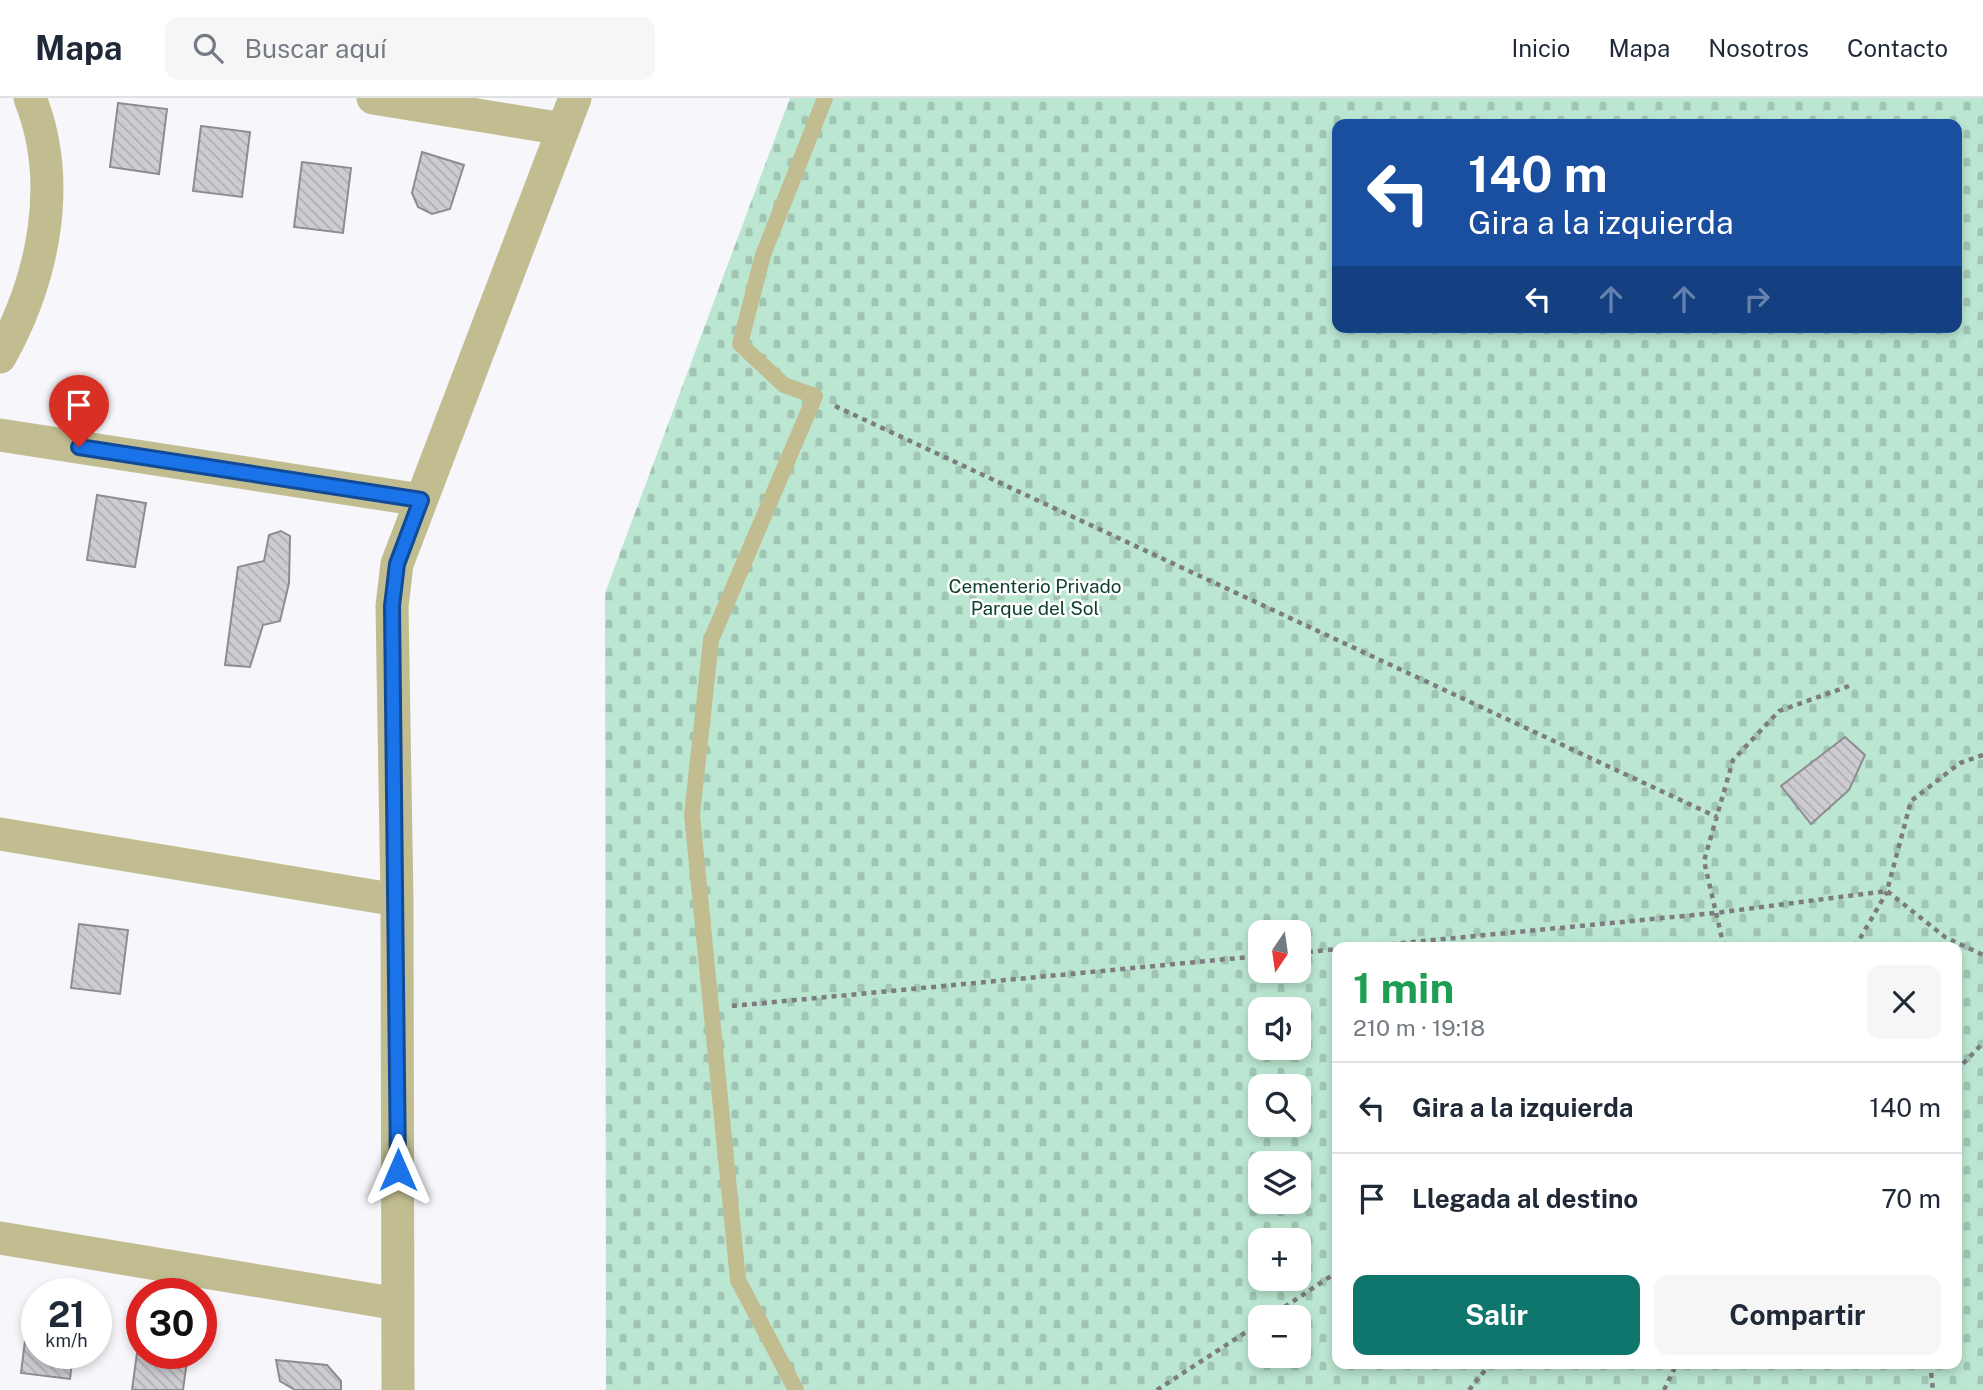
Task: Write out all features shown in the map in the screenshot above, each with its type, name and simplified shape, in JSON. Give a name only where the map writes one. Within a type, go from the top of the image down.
[{"type":"street","points":[[0,357],[17,326],[41,248],[47,188],[38,117],[30,98]]},
{"type":"street","points":[[373,98],[563,129]]},
{"type":"street","points":[[398,1390],[397,900],[392,606],[397,564],[575,98]]},
{"type":"street","points":[[0,435],[421,500]]},
{"type":"street","points":[[0,834],[397,900]]},
{"type":"street","points":[[0,1238],[398,1304]]},
{"type":"lane","points":[[796,1390],[738,1280],[692,816],[711,640],[815,396],[784,386],[740,344],[762,255],[825,98]]},
{"type":"path","points":[[815,396],[1717,817]]},
{"type":"path","points":[[1723,942],[1704,861],[1733,760],[1779,711],[1849,686]]},
{"type":"path","points":[[1858,942],[1888,891],[1911,801],[1960,763],[1983,755]]},
{"type":"path","points":[[1413,942],[1715,913],[1888,891],[1945,937],[1956,942]]},
{"type":"path","points":[[1962,945],[1983,954]]},
{"type":"path","points":[[1311,952],[1332,950]]},
{"type":"path","points":[[711,1008],[1248,957]]},
{"type":"path","points":[[1962,1065],[1983,1044]]},
{"type":"path","points":[[1288,1305],[1332,1275]]},
{"type":"path","points":[[1157,1390],[1248,1331]]},
{"type":"path","points":[[1469,1390],[1486,1369]]},
{"type":"path","points":[[1664,1390],[1674,1369]]},
{"type":"path","points":[[1931,1369],[1933,1390]]},
{"type":"green space","name":"Cementerio Privado Parque del Sol","points":[[790,98],[1983,98],[1983,1390],[606,1390],[605,593]]},
{"type":"building","points":[[118,103],[167,109],[159,174],[110,167]]},
{"type":"building","points":[[201,126],[250,132],[242,197],[193,191]]},
{"type":"building","points":[[422,152],[464,165],[450,209],[432,214],[418,207],[412,193]]},
{"type":"building","points":[[302,162],[351,168],[343,233],[294,227]]},
{"type":"building","points":[[97,495],[146,503],[135,567],[87,560]]},
{"type":"building","points":[[281,531],[290,536],[289,583],[280,621],[263,625],[250,667],[225,665],[238,567],[264,561],[269,535]]},
{"type":"building","points":[[1845,737],[1865,755],[1849,790],[1811,824],[1781,786]]},
{"type":"building","points":[[79,924],[128,930],[120,994],[71,988]]},
{"type":"building","points":[[276,1360],[327,1365],[341,1381],[341,1390],[295,1390],[280,1381]]},
{"type":"building","points":[[22,1369],[71,1369],[70,1379],[21,1373]]},
{"type":"building","points":[[135,1369],[186,1369],[183,1390],[132,1390]]},
{"type":"route","points":[[79,447],[421,500],[397,564],[392,606],[398,1170]]}]
